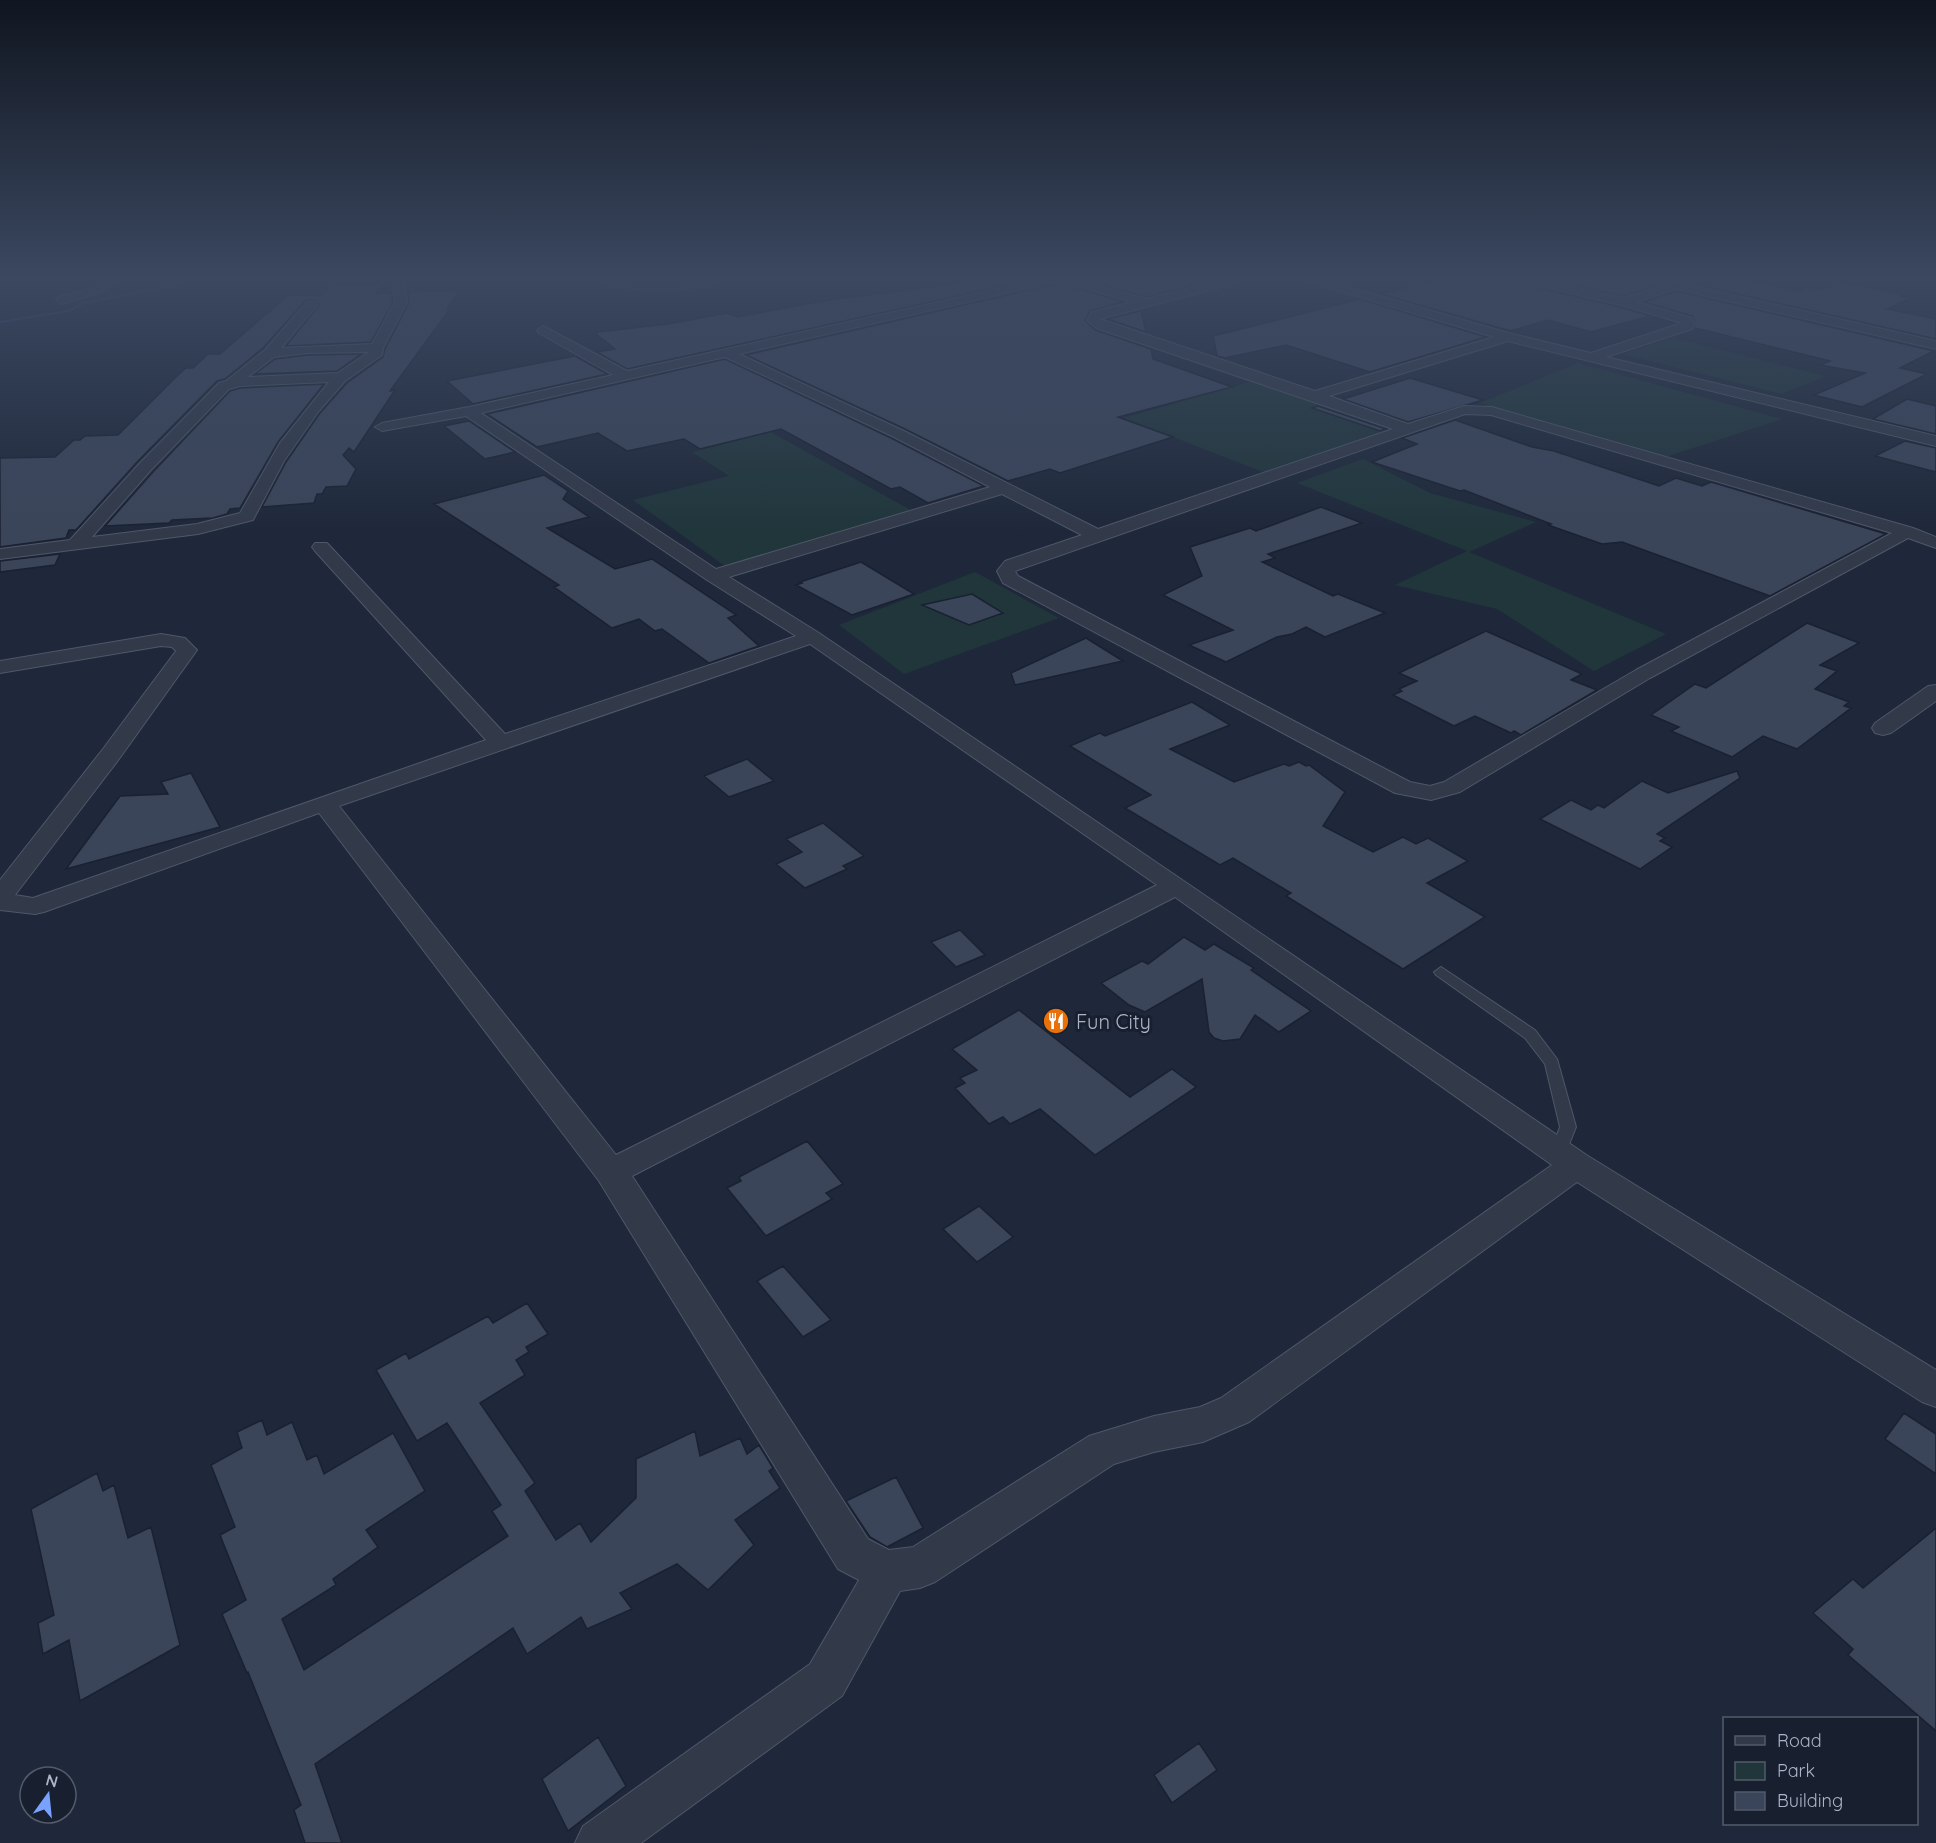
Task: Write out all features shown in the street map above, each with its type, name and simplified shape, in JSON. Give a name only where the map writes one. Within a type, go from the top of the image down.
[{"type":"street","points":[[231,384],[260,361]]},
{"type":"street","points":[[0,554],[198,529],[247,516],[260,487],[301,425],[341,377],[366,361]]},
{"type":"street","points":[[598,361],[625,376]]},
{"type":"street","points":[[382,427],[469,411],[691,361]]},
{"type":"street","points":[[743,361],[899,434],[1095,535]]},
{"type":"street","points":[[1209,361],[1407,429]]},
{"type":"street","points":[[1315,396],[1429,361]]},
{"type":"street","points":[[1609,361],[1936,441]]},
{"type":"street","points":[[76,544],[145,467],[224,386],[341,377]]},
{"type":"street","points":[[1907,532],[1643,674],[1452,787],[1431,793],[1403,788],[1010,579],[1006,571],[1011,566],[1095,535],[1464,410],[1492,411],[1907,532],[1936,543]]},
{"type":"street","points":[[469,411],[714,576],[812,637],[1176,886],[1567,1159],[1936,1390]]},
{"type":"street","points":[[714,576],[1004,488]]},
{"type":"street","points":[[321,547],[501,743]]},
{"type":"street","points":[[0,667],[161,640],[178,642],[187,650],[2,896],[9,904],[36,906],[324,803],[812,637]]},
{"type":"street","points":[[1882,728],[1936,691]]},
{"type":"street","points":[[324,803],[611,1172],[853,1554],[887,1572],[920,1567],[1103,1449],[1154,1434],[1203,1424],[1235,1410],[1567,1159]]},
{"type":"street","points":[[611,1172],[1176,886]]},
{"type":"street","points":[[600,1843],[826,1680],[887,1572]]},
{"type":"lane","points":[[1441,972],[1530,1034],[1552,1063],[1568,1127],[1567,1159]]},
{"type":"green space","points":[[1651,361],[1765,361],[1826,376],[1781,394]]},
{"type":"green space","points":[[1578,363],[1782,419],[1666,457],[1480,403]]},
{"type":"green space","points":[[1249,382],[1325,403],[1396,429],[1263,472],[1124,418]]},
{"type":"green space","points":[[771,432],[916,513],[725,566],[633,500],[729,476],[692,452]]},
{"type":"green space","points":[[1363,459],[1430,493],[1536,522],[1469,552],[1666,634],[1594,671],[1497,609],[1395,585],[1467,551],[1297,483]]},
{"type":"green space","points":[[975,572],[1059,618],[904,674],[839,625]]},
{"type":"building","points":[[200,361],[247,361],[225,379],[217,381],[137,462],[76,530],[69,530],[66,538],[0,547],[0,458],[55,457],[74,440],[80,440],[85,436],[118,435],[180,373],[186,368],[193,368]]},
{"type":"building","points":[[272,361],[351,361],[337,371],[255,374]]},
{"type":"building","points":[[377,361],[412,361],[390,391],[395,390],[354,452],[349,448],[343,455],[356,469],[347,486],[326,487],[322,494],[317,494],[314,503],[262,507],[286,462],[320,413],[347,383]]},
{"type":"building","points":[[549,361],[584,361],[607,374],[473,404],[447,381]]},
{"type":"building","points":[[613,361],[663,361],[627,369]]},
{"type":"building","points":[[716,361],[729,361],[893,439],[984,486],[928,503],[900,487],[891,489],[781,429],[700,449],[684,439],[627,451],[598,433],[537,447],[487,414]]},
{"type":"building","points":[[759,361],[1159,361],[1232,387],[1118,417],[1173,437],[1060,473],[1050,469],[1008,481],[905,429]]},
{"type":"building","points":[[1336,361],[1406,361],[1370,372]]},
{"type":"building","points":[[1830,361],[1914,361],[1900,368],[1927,374],[1862,407],[1814,395],[1865,373],[1820,365]]},
{"type":"building","points":[[1410,378],[1483,400],[1408,422],[1343,399]]},
{"type":"building","points":[[324,384],[278,442],[240,508],[230,509],[227,514],[213,518],[105,526],[230,391],[240,388]]},
{"type":"building","points":[[1907,399],[1936,406],[1936,434],[1873,419]]},
{"type":"building","points":[[1318,406],[1386,429],[1380,431],[1312,408]]},
{"type":"building","points":[[1455,420],[1532,447],[1554,451],[1659,486],[1676,478],[1702,486],[1711,482],[1886,534],[1770,596],[1622,542],[1602,544],[1548,525],[1551,524],[1464,490],[1460,491],[1372,462],[1417,444],[1402,438]]},
{"type":"building","points":[[469,421],[515,452],[485,459],[444,426]]},
{"type":"building","points":[[1905,441],[1936,448],[1936,472],[1875,456]]},
{"type":"building","points":[[544,475],[568,491],[563,499],[589,517],[547,528],[615,569],[652,559],[736,615],[728,618],[759,646],[709,663],[662,629],[655,631],[639,619],[612,628],[554,587],[559,585],[434,504]]},
{"type":"building","points":[[1321,507],[1362,523],[1268,554],[1275,558],[1262,562],[1333,596],[1338,594],[1385,613],[1325,637],[1306,627],[1292,634],[1277,637],[1226,662],[1189,645],[1233,630],[1163,595],[1202,576],[1190,547],[1250,528],[1256,531]]},
{"type":"building","points":[[60,554],[55,565],[0,572],[0,561]]},
{"type":"building","points":[[861,562],[914,594],[852,615],[796,585],[802,583],[800,582]]},
{"type":"building","points":[[972,594],[1003,613],[969,625],[922,605]]},
{"type":"building","points":[[1807,623],[1859,643],[1820,665],[1837,671],[1815,689],[1849,702],[1844,706],[1851,708],[1797,749],[1763,736],[1732,757],[1671,731],[1679,727],[1651,715],[1695,684],[1706,688]]},
{"type":"building","points":[[1486,631],[1582,674],[1571,680],[1597,690],[1521,735],[1514,731],[1511,733],[1475,716],[1454,726],[1393,695],[1402,691],[1399,689],[1417,681],[1399,673]]},
{"type":"building","points":[[1086,638],[1123,661],[1015,685],[1011,673]]},
{"type":"building","points":[[1192,702],[1230,725],[1170,749],[1234,782],[1284,764],[1289,766],[1299,762],[1306,766],[1309,765],[1345,792],[1323,826],[1373,852],[1403,837],[1416,844],[1428,838],[1468,861],[1427,883],[1485,917],[1403,969],[1286,896],[1291,893],[1233,858],[1220,865],[1125,808],[1151,795],[1070,746],[1100,733],[1105,736]]},
{"type":"building","points":[[747,759],[774,781],[729,797],[704,776]]},
{"type":"building","points":[[1737,771],[1740,778],[1657,834],[1665,838],[1660,841],[1672,847],[1640,869],[1540,819],[1571,800],[1591,810],[1598,805],[1604,808],[1642,781],[1668,793]]},
{"type":"building","points":[[191,773],[220,827],[66,869],[120,796],[168,794],[161,782]]},
{"type":"building","points":[[823,823],[864,856],[843,866],[847,869],[805,888],[776,864],[802,852],[786,839]]},
{"type":"building","points":[[960,930],[985,955],[956,967],[931,942]]},
{"type":"building","points":[[1184,937],[1205,950],[1214,944],[1254,968],[1251,970],[1311,1011],[1279,1032],[1255,1015],[1240,1039],[1223,1041],[1214,1038],[1209,1032],[1202,979],[1145,1012],[1129,1005],[1101,983],[1142,961],[1148,964]]},
{"type":"building","points":[[1019,1010],[1130,1097],[1172,1069],[1196,1087],[1095,1155],[1040,1109],[1010,1124],[1003,1117],[989,1124],[955,1088],[965,1083],[960,1078],[977,1070],[952,1049]]},
{"type":"building","points":[[807,1141],[843,1184],[826,1193],[832,1199],[766,1236],[727,1188],[741,1181],[739,1177]]},
{"type":"building","points":[[979,1206],[1013,1237],[977,1262],[943,1229]]},
{"type":"building","points":[[783,1266],[831,1320],[803,1337],[757,1281]]},
{"type":"building","points":[[527,1303],[548,1334],[526,1347],[529,1352],[516,1360],[525,1375],[480,1403],[535,1483],[525,1491],[556,1540],[580,1523],[591,1542],[636,1498],[636,1459],[695,1431],[700,1456],[740,1438],[747,1454],[759,1445],[773,1468],[769,1471],[780,1488],[735,1520],[754,1545],[708,1590],[677,1564],[620,1593],[632,1609],[587,1629],[581,1617],[527,1654],[513,1628],[315,1764],[342,1843],[305,1843],[294,1810],[301,1805],[248,1672],[222,1614],[246,1600],[220,1535],[235,1527],[211,1465],[242,1448],[237,1432],[262,1420],[267,1435],[292,1422],[307,1460],[317,1455],[324,1474],[393,1433],[425,1491],[366,1530],[378,1547],[333,1579],[336,1585],[282,1619],[304,1670],[508,1536],[492,1511],[501,1505],[447,1423],[417,1441],[376,1370],[406,1353],[409,1359],[488,1316],[493,1323]]},
{"type":"building","points":[[1904,1413],[1936,1434],[1936,1474],[1885,1439]]},
{"type":"building","points":[[97,1473],[103,1491],[114,1485],[128,1538],[151,1527],[180,1645],[80,1701],[69,1640],[43,1654],[38,1623],[54,1615],[31,1509]]},
{"type":"building","points":[[896,1477],[923,1528],[887,1547],[870,1537],[846,1501]]},
{"type":"building","points":[[1936,1528],[1936,1731],[1848,1655],[1853,1649],[1813,1613],[1853,1579],[1863,1588]]},
{"type":"building","points":[[598,1737],[626,1786],[568,1831],[542,1779]]},
{"type":"building","points":[[1199,1743],[1217,1770],[1172,1803],[1154,1775]]},
{"type":"place","name":"Fun City","points":[[1056,1021]]}]
